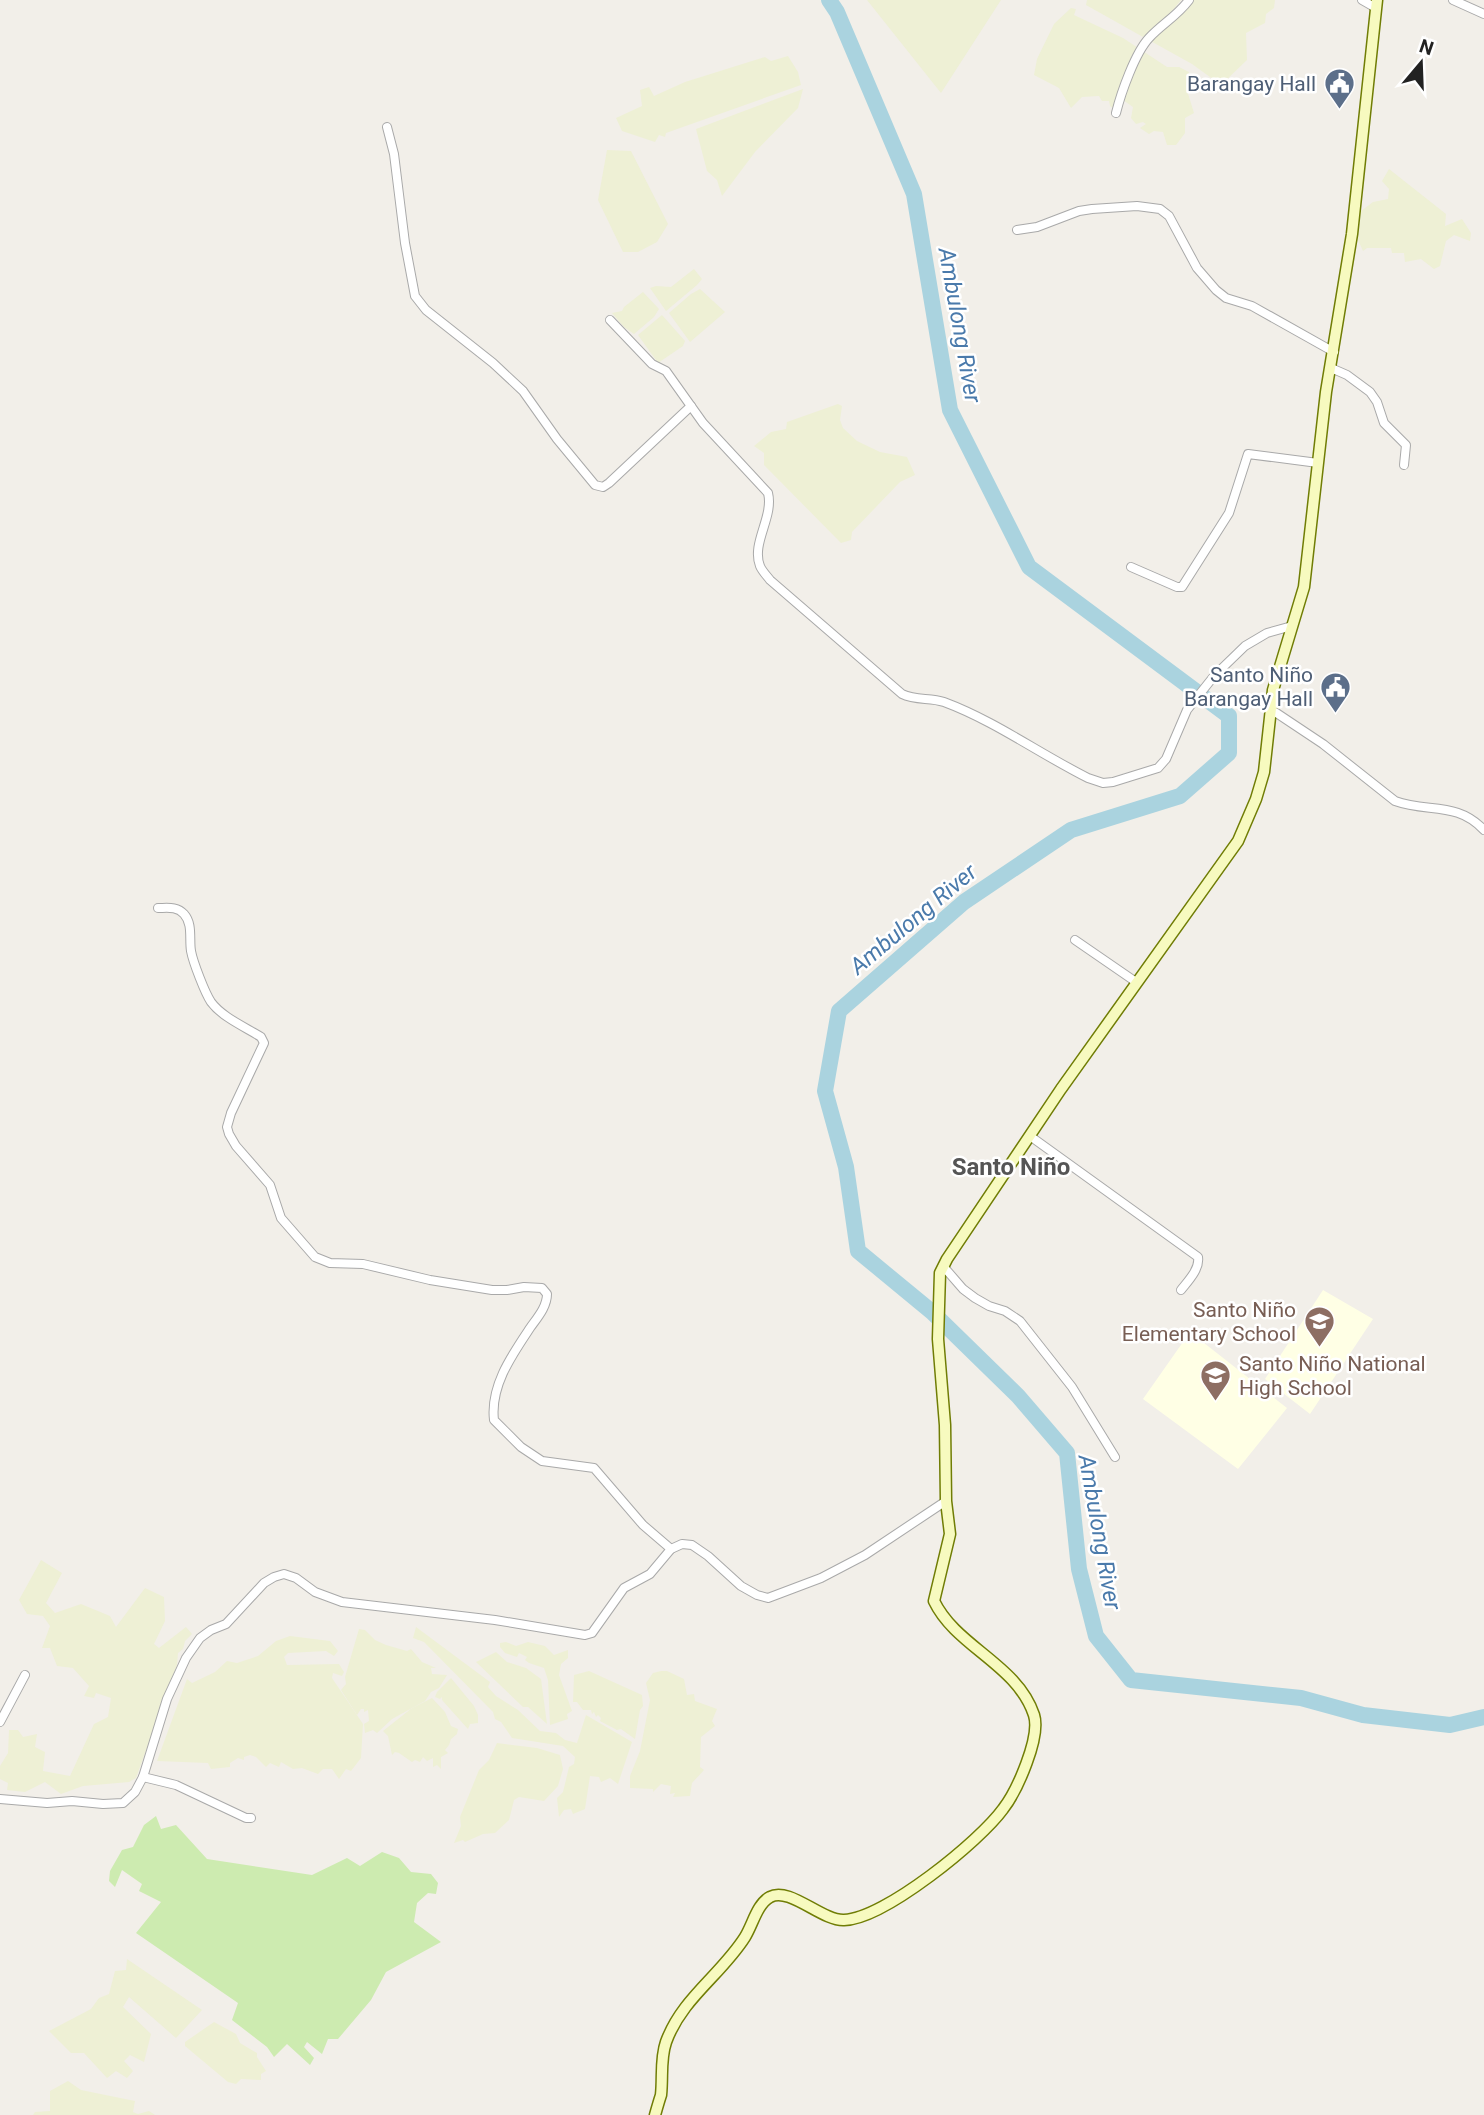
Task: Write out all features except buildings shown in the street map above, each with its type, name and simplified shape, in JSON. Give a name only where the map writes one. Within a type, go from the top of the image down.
[{"type":"street","points":[[1116,113],[1122,91],[1148,40],[1178,14],[1189,0]]},
{"type":"street","points":[[655,2115],[661,2094],[661,2066],[666,2043],[678,2018],[697,1991],[730,1958],[747,1935],[760,1908],[770,1897],[778,1895],[794,1898],[812,1910],[844,1921],[887,1904],[966,1847],[1004,1809],[1023,1771],[1035,1735],[1034,1717],[1021,1690],[985,1653],[958,1633],[934,1601],[950,1534],[938,1339],[942,1269],[1136,982],[1238,841],[1256,799],[1264,772],[1269,708],[1304,587],[1318,463],[1352,233],[1377,4],[1363,0]]},
{"type":"street","points":[[1453,0],[1484,14]]},
{"type":"street","points":[[387,127],[394,154],[402,229],[415,296],[426,310],[493,363],[523,391],[557,439],[595,485],[603,486],[609,483],[691,406]]},
{"type":"street","points":[[1017,230],[1037,227],[1079,211],[1092,209],[1137,206],[1160,209],[1172,222],[1196,268],[1216,290],[1226,298],[1252,306],[1334,352]]},
{"type":"street","points":[[610,320],[652,364],[666,371],[703,423],[768,493],[770,503],[758,555],[760,567],[770,580],[902,694],[918,699],[943,701],[1073,770],[1103,783],[1158,768],[1166,759],[1187,710],[1207,685],[1245,646],[1267,633],[1292,626]]},
{"type":"street","points":[[1331,368],[1347,375],[1370,392],[1377,402],[1384,423],[1406,446],[1404,465]]},
{"type":"street","points":[[1131,568],[1182,587],[1229,513],[1248,454],[1318,463]]},
{"type":"street","points":[[1269,708],[1323,744],[1395,801],[1407,806],[1453,810],[1475,820],[1484,830]]},
{"type":"street","points":[[158,908],[175,908],[186,915],[190,928],[190,948],[210,1000],[261,1037],[264,1044],[231,1113],[228,1127],[236,1146],[270,1185],[281,1218],[315,1257],[323,1261],[363,1264],[430,1280],[492,1290],[542,1288],[547,1294],[547,1300],[508,1361],[499,1382],[494,1420],[521,1447],[542,1461],[594,1468],[643,1525],[671,1549]]},
{"type":"street","points":[[1075,940],[1136,982]]},
{"type":"street","points":[[1030,1136],[1198,1257],[1196,1270],[1181,1290]]},
{"type":"street","points":[[942,1269],[975,1298],[1020,1321],[1072,1387],[1115,1457]]},
{"type":"street","points":[[0,1799],[47,1803],[123,1803],[135,1792],[143,1777],[167,1699],[186,1658],[200,1638],[226,1623],[264,1583],[274,1577],[284,1574],[296,1578],[315,1592],[342,1602],[495,1620],[585,1635],[592,1633],[624,1588],[650,1574],[671,1549],[682,1544],[692,1545],[741,1586],[768,1598],[821,1578],[866,1555],[946,1501]]},
{"type":"street","points":[[0,1721],[25,1675]]},
{"type":"street","points":[[143,1777],[176,1785],[251,1818]]},
{"type":"shaded area","points":[[867,0],[1001,0],[941,93]]},
{"type":"shaded area","points":[[1087,0],[1181,0],[1169,15],[1143,37],[1086,5]]},
{"type":"shaded area","points":[[1187,0],[1275,0],[1274,8],[1266,14],[1265,23],[1246,33],[1247,60],[1221,85],[1192,64],[1147,39]]},
{"type":"shaded area","points":[[1071,8],[1076,9],[1074,15],[1123,38],[1167,67],[1179,67],[1189,72],[1186,87],[1194,113],[1185,118],[1185,133],[1176,145],[1167,145],[1163,132],[1154,131],[1149,134],[1140,128],[1146,124],[1136,124],[1131,118],[1133,107],[1123,100],[1117,111],[1110,106],[1109,101],[1102,101],[1099,96],[1082,97],[1071,108],[1059,88],[1034,75],[1037,59],[1054,24]]},
{"type":"shaded area","points":[[788,56],[798,72],[801,85],[666,133],[665,137],[659,135],[655,142],[622,131],[616,118],[642,106],[640,90],[649,87],[654,96],[685,82],[765,57],[771,61]]},
{"type":"shaded area","points":[[803,89],[798,108],[755,152],[722,196],[717,180],[707,171],[696,129]]},
{"type":"shaded area","points":[[607,150],[631,151],[668,224],[657,242],[638,252],[623,252],[598,200]]},
{"type":"shaded area","points":[[1389,169],[1446,214],[1445,226],[1462,219],[1471,233],[1470,241],[1454,235],[1446,241],[1440,266],[1434,269],[1421,259],[1405,262],[1404,253],[1392,253],[1391,248],[1367,248],[1363,251],[1357,238],[1361,211],[1373,202],[1388,199],[1389,189],[1382,181]]},
{"type":"shaded area","points":[[694,269],[702,279],[666,311],[650,288],[671,287]]},
{"type":"shaded area","points":[[700,289],[725,312],[690,342],[669,313]]},
{"type":"shaded area","points":[[643,292],[659,309],[654,317],[634,334],[612,313],[622,311]]},
{"type":"shaded area","points":[[662,315],[685,341],[683,346],[658,363],[638,335]]},
{"type":"shaded area","points":[[838,404],[842,406],[840,420],[843,428],[857,441],[880,452],[907,457],[915,475],[900,482],[852,532],[851,540],[841,543],[764,465],[764,453],[754,446],[771,432],[786,429],[787,422]]},
{"type":"shaded area","name":"Santo Niño Elementary School","points":[[1323,1290],[1373,1319],[1310,1414],[1265,1379]]},
{"type":"shaded area","name":"Santo Niño National High School","points":[[1190,1332],[1287,1408],[1238,1469],[1143,1399]]},
{"type":"shaded area","points":[[41,1560],[62,1573],[46,1603],[55,1613],[81,1604],[110,1616],[116,1627],[145,1588],[164,1597],[165,1621],[154,1644],[159,1648],[186,1627],[192,1634],[178,1653],[177,1665],[136,1778],[129,1782],[83,1786],[61,1794],[45,1782],[25,1792],[7,1790],[8,1783],[0,1779],[0,1766],[8,1753],[9,1730],[18,1730],[23,1737],[37,1734],[35,1747],[45,1752],[43,1771],[70,1776],[94,1724],[108,1717],[111,1698],[96,1693],[94,1698],[84,1696],[89,1686],[73,1668],[57,1666],[50,1648],[42,1648],[50,1626],[43,1616],[27,1614],[19,1600]]},
{"type":"shaded area","points":[[416,1627],[490,1682],[488,1687],[496,1696],[518,1710],[540,1731],[556,1733],[565,1740],[577,1743],[586,1715],[632,1742],[618,1784],[610,1778],[601,1782],[599,1777],[590,1776],[585,1809],[573,1814],[571,1809],[564,1810],[559,1817],[557,1798],[563,1792],[569,1767],[574,1764],[575,1757],[563,1746],[512,1738],[501,1722],[495,1719],[493,1712],[424,1642],[413,1638]]},
{"type":"shaded area","points":[[359,1629],[365,1630],[375,1640],[386,1645],[407,1651],[411,1649],[422,1662],[436,1668],[431,1668],[432,1674],[447,1675],[439,1688],[431,1692],[425,1701],[392,1719],[377,1733],[373,1730],[365,1733],[364,1724],[369,1721],[368,1710],[364,1712],[364,1709],[361,1709],[357,1715],[341,1690],[346,1684],[345,1677]]},
{"type":"shaded area","points":[[290,1636],[330,1641],[338,1651],[334,1656],[326,1651],[288,1653],[284,1657],[287,1665],[339,1664],[344,1672],[342,1676],[333,1673],[332,1678],[363,1724],[361,1758],[351,1771],[346,1769],[339,1779],[332,1769],[323,1769],[318,1774],[302,1768],[293,1769],[281,1762],[279,1767],[270,1763],[266,1767],[250,1755],[244,1757],[244,1760],[238,1758],[230,1763],[230,1767],[211,1769],[208,1763],[157,1761],[187,1679],[192,1683],[215,1672],[227,1661],[237,1663],[258,1656],[276,1641]]},
{"type":"shaded area","points":[[528,1642],[545,1646],[554,1655],[568,1650],[568,1658],[561,1664],[559,1675],[572,1711],[567,1714],[568,1719],[550,1725],[548,1680],[544,1668],[529,1663],[525,1660],[527,1657],[519,1653],[517,1657],[505,1653],[500,1643],[516,1646]]},
{"type":"shaded area","points":[[496,1652],[507,1662],[526,1668],[541,1679],[547,1724],[528,1707],[523,1707],[476,1662]]},
{"type":"shaded area","points":[[589,1671],[642,1695],[643,1706],[635,1739],[621,1729],[617,1730],[600,1721],[601,1718],[598,1715],[596,1717],[594,1712],[592,1714],[591,1710],[583,1710],[577,1702],[573,1702],[574,1675]]},
{"type":"shaded area","points":[[661,1671],[684,1679],[687,1695],[694,1694],[695,1701],[717,1709],[712,1721],[715,1726],[701,1737],[700,1767],[704,1770],[692,1783],[690,1796],[673,1797],[675,1793],[670,1794],[671,1786],[661,1784],[653,1792],[653,1789],[630,1788],[630,1776],[640,1751],[650,1700],[646,1683],[653,1673]]},
{"type":"shaded area","points":[[451,1678],[478,1715],[478,1723],[470,1724],[468,1729],[442,1697],[435,1697]]},
{"type":"shaded area","points":[[432,1698],[445,1712],[451,1726],[458,1729],[445,1750],[448,1753],[441,1757],[441,1769],[437,1765],[433,1767],[433,1758],[427,1761],[423,1757],[420,1762],[412,1762],[399,1753],[392,1755],[388,1736],[383,1731],[412,1708]]},
{"type":"shaded area","points":[[497,1743],[537,1748],[560,1755],[563,1769],[558,1786],[544,1801],[519,1797],[514,1800],[509,1820],[495,1833],[454,1843],[461,1826],[460,1817],[479,1770],[489,1760]]},
{"type":"shaded area","points":[[127,1959],[202,2010],[176,2038],[129,1997],[123,2007],[151,2034],[144,2062],[130,2055],[124,2061],[133,2071],[127,2078],[116,2071],[107,2078],[84,2053],[71,2053],[49,2031],[91,2009],[99,1998],[109,1994],[115,1971],[126,1970]]},
{"type":"shaded area","points":[[214,2022],[236,2034],[240,2043],[257,2053],[266,2071],[261,2074],[261,2080],[241,2079],[236,2084],[228,2082],[185,2046],[185,2042]]},
{"type":"shaded area","points":[[68,2081],[81,2090],[135,2101],[133,2112],[138,2114],[149,2111],[155,2115],[33,2115],[35,2112],[50,2111],[50,2091]]},
{"type":"green space","points":[[156,1816],[161,1829],[176,1825],[207,1859],[312,1875],[347,1858],[360,1866],[382,1852],[399,1858],[411,1872],[431,1874],[438,1883],[436,1894],[428,1893],[417,1903],[414,1922],[441,1942],[386,1972],[371,2000],[338,2039],[328,2039],[322,2054],[307,2042],[304,2047],[314,2058],[310,2065],[287,2044],[274,2057],[267,2047],[232,2020],[238,2003],[136,1933],[161,1902],[139,1891],[142,1884],[122,1870],[115,1887],[109,1881],[110,1871],[122,1850],[133,1847],[144,1825]]},
{"type":"waterway","name":"Ambulong River","points":[[829,0],[837,12],[914,194],[950,410],[1029,567],[1229,716],[1229,753],[1180,796],[1071,830],[964,902],[839,1011],[825,1091],[846,1167],[858,1251],[932,1312],[1018,1396],[1067,1453],[1079,1569],[1096,1636],[1131,1680],[1301,1698],[1363,1715],[1450,1725],[1484,1717]]},
{"type":"place","name":"Barangay Hall","points":[[1339,111]]},
{"type":"place","name":"Santo Niño Barangay Hall","points":[[1336,714]]},
{"type":"place","name":"Santo Niño Elementary School","points":[[1319,1349]]},
{"type":"place","name":"Santo Niño National High School","points":[[1216,1403]]},
{"type":"district","name":"Santo Niño","points":[[1011,1167]]}]
